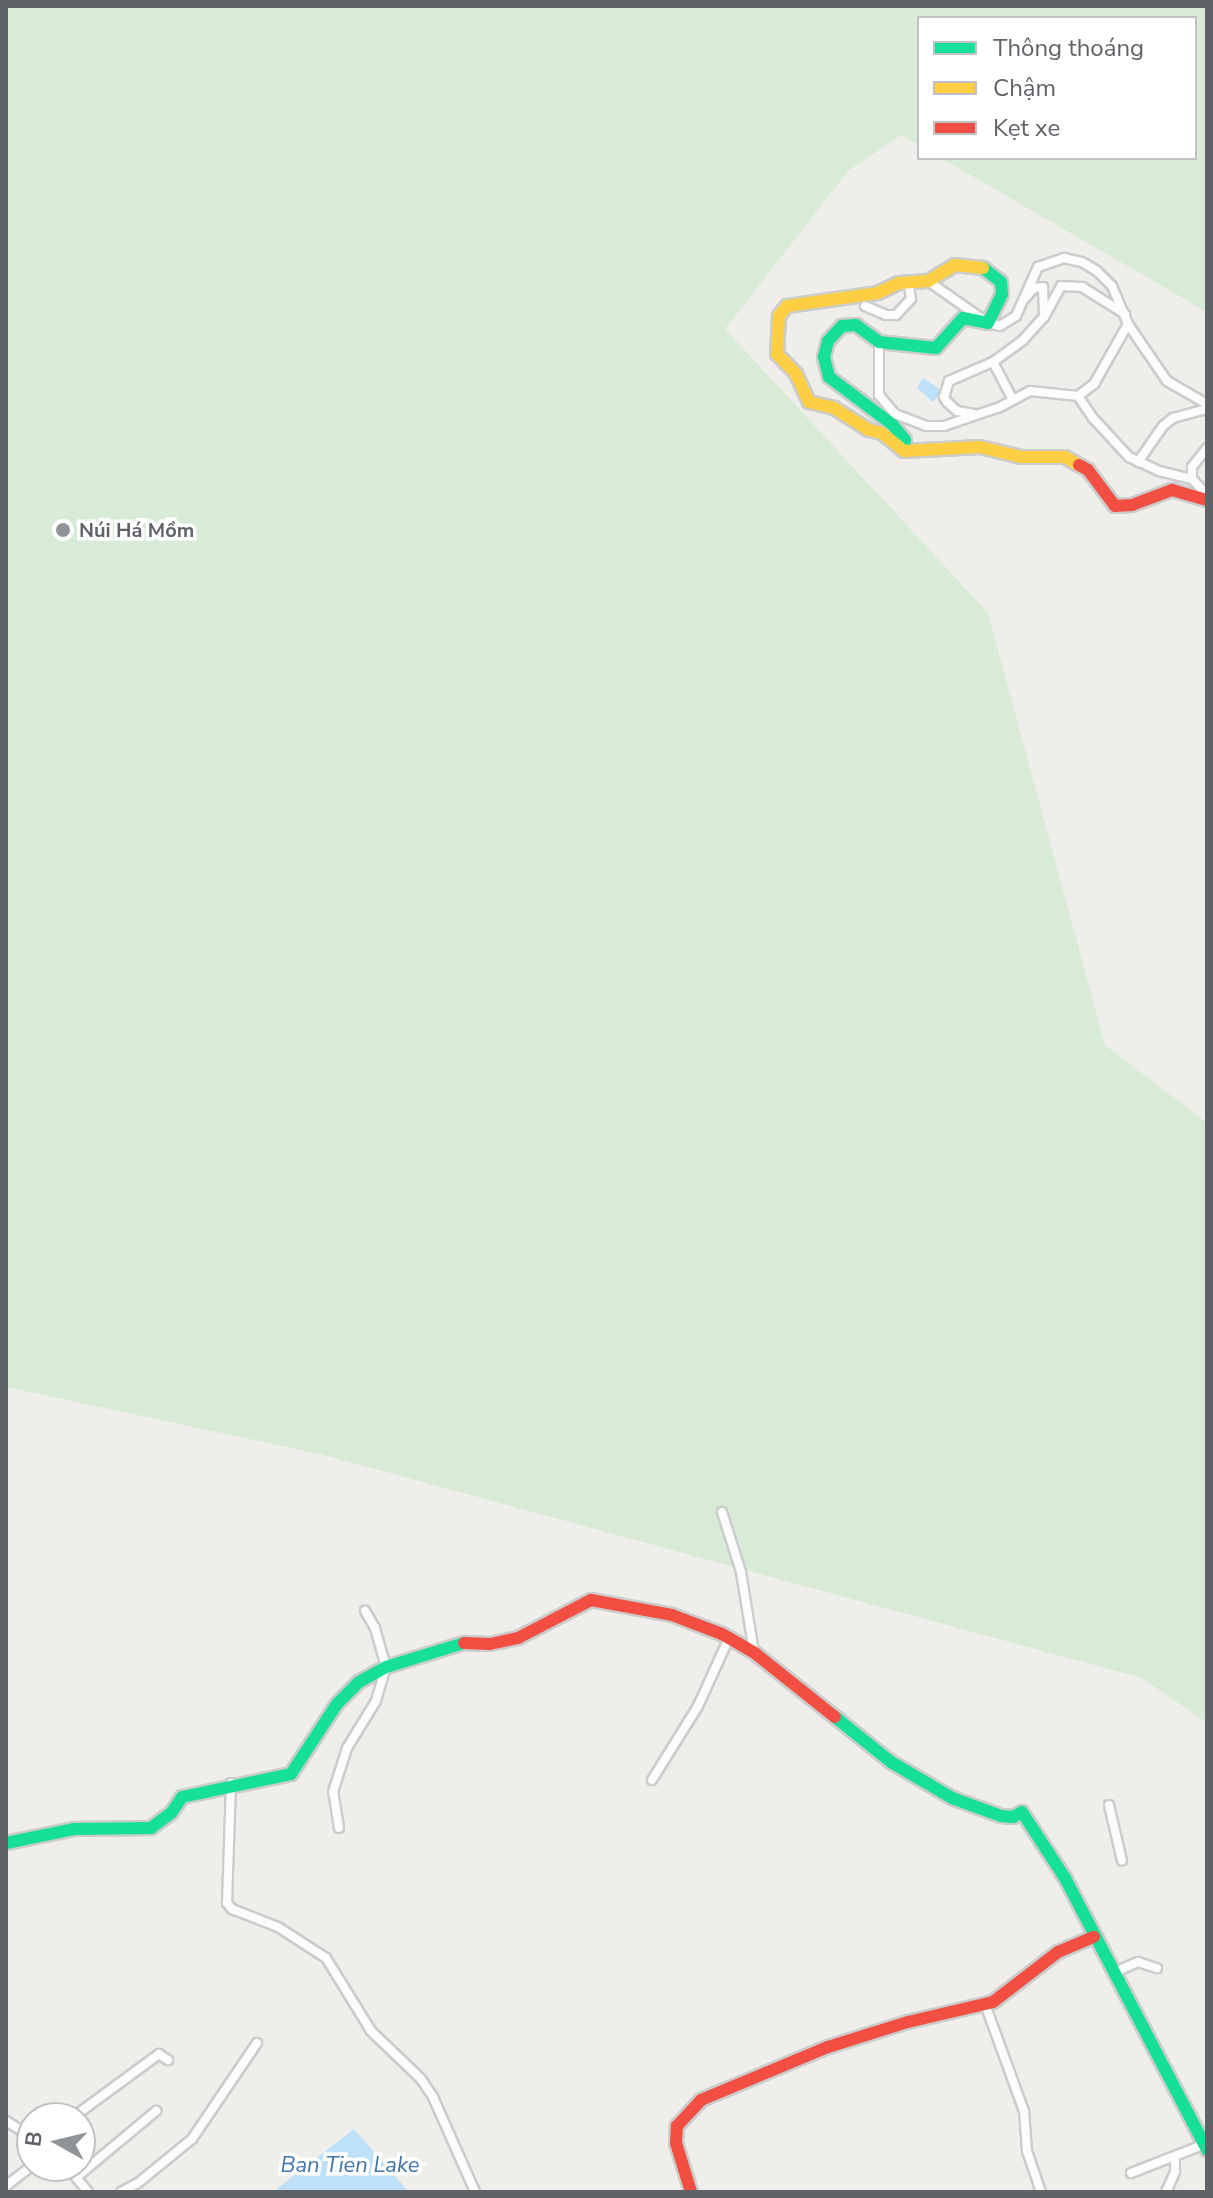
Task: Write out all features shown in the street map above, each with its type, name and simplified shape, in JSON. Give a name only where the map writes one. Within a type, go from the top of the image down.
[{"type":"street","points":[[904,451],[905,440],[893,425],[832,380],[825,368],[828,341],[842,326],[856,325],[879,342],[910,348],[936,348],[963,318],[1007,324],[1016,316],[1038,267],[1056,259],[1073,259],[1102,275],[1167,381],[1207,406]]},
{"type":"street","points":[[988,323],[1002,294],[1001,282],[995,274],[977,265],[955,265],[928,281],[908,281],[878,293],[787,306],[779,316],[777,354],[796,374],[809,402],[834,408],[869,430],[882,433],[904,451],[980,447],[1021,457],[1072,459],[1088,470],[1115,506],[1132,505],[1172,490],[1207,498]]},
{"type":"street","points":[[865,306],[886,315],[896,315],[911,299],[908,281]]},
{"type":"street","points":[[928,281],[988,323]]},
{"type":"street","points":[[979,415],[951,407],[944,397],[946,388],[956,375],[993,362],[1023,340],[1044,317],[1057,289],[1069,284],[1098,296],[1127,319]]},
{"type":"street","points":[[1022,302],[1034,288],[1043,287],[1044,317]]},
{"type":"street","points":[[879,342],[879,395],[895,414],[935,427],[979,415],[1030,391],[1078,396],[1094,384],[1127,319]]},
{"type":"street","points":[[993,362],[1013,400]]},
{"type":"street","points":[[1078,396],[1100,426],[1138,462],[1192,479],[1207,498]]},
{"type":"street","points":[[1138,462],[1163,426],[1173,418],[1207,406]]},
{"type":"street","points":[[1192,479],[1192,467],[1207,448]]},
{"type":"street","points":[[722,1512],[741,1572],[754,1652]]},
{"type":"street","points":[[6,1843],[74,1829],[151,1828],[172,1812],[182,1797],[231,1783],[284,1776],[295,1771],[337,1704],[359,1682],[386,1667],[462,1643],[490,1644],[518,1638],[591,1600],[672,1615],[729,1638],[754,1652],[900,1767],[983,1811],[1013,1817],[1022,1812],[1065,1878],[1112,1973],[1206,2146],[1131,2173]]},
{"type":"street","points":[[339,1828],[333,1792],[347,1748],[376,1701],[386,1667],[375,1628],[365,1611]]},
{"type":"street","points":[[652,1780],[698,1706],[729,1638]]},
{"type":"street","points":[[231,1783],[227,1903],[278,1927],[326,1958],[371,2031],[421,2079],[433,2097],[475,2192]]},
{"type":"street","points":[[1109,1805],[1122,1861]]},
{"type":"street","points":[[691,2192],[676,2143],[677,2126],[690,2108],[701,2100],[828,2047],[908,2022],[993,2002],[1058,1952],[1094,1937]]},
{"type":"street","points":[[1112,1973],[1138,1962],[1157,1968]]},
{"type":"street","points":[[985,2004],[1024,2111],[1027,2151],[1041,2192]]},
{"type":"street","points":[[121,2192],[138,2183],[192,2139],[257,2043]]},
{"type":"street","points":[[94,2102],[159,2054],[168,2060]]},
{"type":"street","points":[[96,2161],[156,2111]]},
{"type":"street","points":[[1169,2192],[1167,2190],[1175,2172],[1175,2157]]},
{"type":"green space","points":[[6,6],[1207,6],[1207,312],[944,160],[1197,160],[1197,16],[917,16],[917,144],[901,135],[848,171],[725,329],[988,613],[1105,1045],[1207,1123],[1207,1723],[1142,1678],[320,1454],[6,1387]]},
{"type":"water","points":[[923,378],[940,389],[939,396],[933,402],[917,388]]},
{"type":"water","name":"Ban Tien Lake","points":[[354,2129],[409,2192],[276,2192],[279,2187]]},
{"type":"traffic: fast","points":[[904,451],[905,440],[893,425],[829,377],[824,357],[828,341],[842,326],[856,325],[879,342],[936,348],[963,318],[988,323],[1002,294],[1001,282],[983,268]]},
{"type":"traffic: fast","points":[[6,1843],[74,1829],[151,1828],[172,1812],[182,1797],[291,1774],[337,1704],[359,1682],[386,1667],[464,1643]]},
{"type":"traffic: fast","points":[[835,1717],[891,1762],[952,1798],[1001,1816],[1013,1817],[1022,1812],[1065,1878],[1207,2150]]},
{"type":"traffic: slow","points":[[983,268],[955,265],[928,281],[899,283],[878,293],[787,306],[779,316],[777,354],[796,374],[809,402],[834,408],[869,430],[882,433],[904,451],[980,447],[1021,457],[1065,457],[1079,465]]},
{"type":"traffic: jam","points":[[1079,465],[1088,470],[1115,506],[1132,505],[1172,490],[1207,500]]},
{"type":"traffic: jam","points":[[464,1643],[490,1644],[518,1638],[591,1600],[672,1615],[722,1634],[756,1654],[835,1717]]},
{"type":"traffic: jam","points":[[691,2192],[676,2143],[677,2126],[701,2100],[828,2047],[908,2022],[993,2002],[1058,1952],[1094,1937]]},
{"type":"place","name":"Núi Há Mồm","points":[[63,530]]}]
